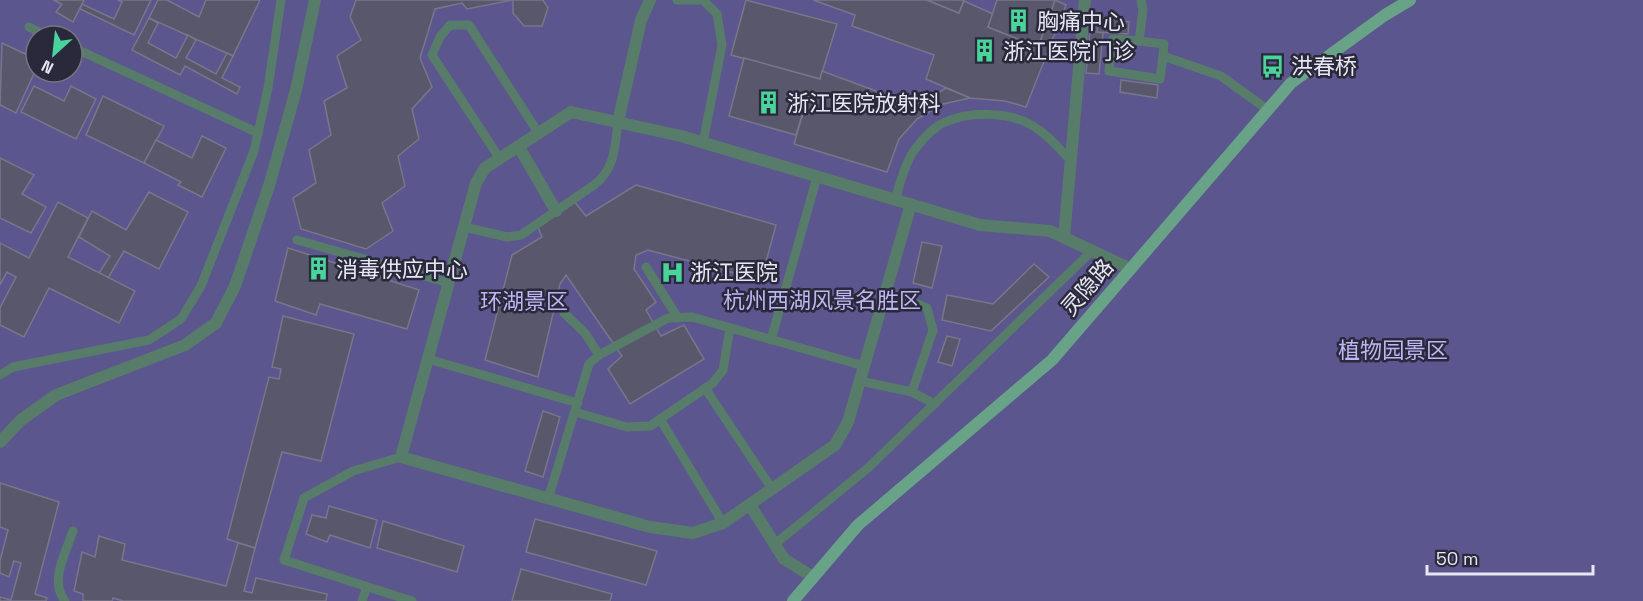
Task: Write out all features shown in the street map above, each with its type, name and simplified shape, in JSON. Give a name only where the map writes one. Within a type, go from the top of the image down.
[{"type":"main road","name":"灵隐路","points":[[793,601],[858,525],[1052,360],[1291,82],[1402,2]]},
{"type":"street","points":[[0,442],[21,420],[56,395],[185,345],[216,323],[235,286],[269,186],[296,90],[315,0]]},
{"type":"street","points":[[618,122],[641,20],[650,0]]},
{"type":"street","points":[[1064,237],[1085,0]]},
{"type":"street","points":[[911,204],[848,422],[834,445],[723,523],[693,533],[650,527],[401,457],[476,183],[485,168],[571,112],[703,143],[911,204],[980,225],[1050,231],[1131,268]]},
{"type":"street","points":[[519,147],[556,211]]},
{"type":"street","points":[[750,505],[784,559],[813,578]]},
{"type":"lane","points":[[0,375],[13,367],[149,340],[180,319],[201,286],[254,151],[268,88],[281,0]]},
{"type":"lane","points":[[677,0],[703,0],[717,14],[722,45],[703,143]]},
{"type":"lane","points":[[1139,41],[1143,10],[1141,0]]},
{"type":"lane","points":[[500,159],[432,55],[440,37],[450,25],[469,26],[539,134]]},
{"type":"lane","points":[[1113,39],[1139,41],[1164,44],[1160,79],[1109,72],[1113,39]]},
{"type":"lane","points":[[84,53],[258,133]]},
{"type":"lane","points":[[1164,56],[1221,76],[1268,110]]},
{"type":"lane","points":[[895,200],[912,154],[926,135],[943,123],[967,117],[987,114],[1032,125],[1050,138],[1071,160]]},
{"type":"lane","points":[[464,227],[507,237],[521,235],[603,178],[614,159],[618,122]]},
{"type":"lane","points":[[771,340],[817,177]]},
{"type":"lane","points":[[297,240],[449,283]]},
{"type":"lane","points":[[775,544],[868,468],[1093,250]]},
{"type":"lane","points":[[646,267],[678,318]]},
{"type":"lane","points":[[886,292],[927,308],[933,330],[912,392]]},
{"type":"lane","points":[[564,313],[585,333],[599,355]]},
{"type":"lane","points":[[548,499],[589,364],[599,355],[668,318],[692,317],[864,366]]},
{"type":"lane","points":[[428,359],[576,407],[627,427],[650,426],[705,388],[723,370],[730,328]]},
{"type":"lane","points":[[860,381],[912,392],[934,404]]},
{"type":"lane","points":[[705,388],[772,489]]},
{"type":"lane","points":[[660,419],[723,523]]},
{"type":"lane","points":[[401,457],[353,471],[304,498],[284,560],[412,601]]},
{"type":"lane","points":[[65,601],[61,596],[58,578],[73,531]]},
{"type":"lane","points":[[362,601],[367,587]]},
{"type":"green space","name":"环湖景区","points":[[0,0],[1643,0],[1643,601],[0,601]]},
{"type":"building","points":[[53,0],[84,0],[73,22],[56,12],[62,4]]},
{"type":"building","points":[[118,0],[151,0],[134,35],[80,9],[82,4],[114,19],[122,2]]},
{"type":"building","points":[[158,0],[167,0],[199,17],[206,0],[260,0],[233,56],[149,18]]},
{"type":"building","points":[[356,0],[513,0],[467,9],[462,3],[435,9],[420,58],[432,87],[412,109],[419,139],[398,156],[405,186],[382,203],[393,231],[366,249],[301,229],[293,198],[316,183],[309,150],[331,135],[324,101],[347,88],[337,56],[361,40],[350,17]]},
{"type":"building","points":[[513,0],[543,0],[548,8],[542,26],[524,26],[513,13]]},
{"type":"building","points":[[746,0],[837,24],[820,79],[731,55]]},
{"type":"building","name":"浙江医院门诊","points":[[813,0],[927,0],[959,13],[964,1],[993,14],[988,27],[1038,47],[1055,0],[1066,5],[1026,107],[1005,101],[970,98],[926,79],[934,55],[852,26],[855,15]]},
{"type":"building","points":[[927,0],[964,0],[959,13]]},
{"type":"building","name":"胸痛中心","points":[[997,0],[1055,0],[1038,47],[988,27]]},
{"type":"building","points":[[149,18],[158,23],[148,43],[176,58],[188,35],[196,40],[186,58],[216,74],[227,53],[233,56],[222,78],[240,87],[237,94],[185,66],[180,75],[132,50]]},
{"type":"building","points":[[1099,18],[1129,22],[1128,34],[1097,32]]},
{"type":"building","points":[[1090,31],[1103,33],[1099,74],[1086,73]]},
{"type":"building","points":[[2,43],[24,53],[24,84],[29,84],[16,113],[0,105]]},
{"type":"building","name":"浙江医院放射科","points":[[744,58],[820,79],[822,71],[884,94],[875,112],[809,93],[796,135],[729,116]]},
{"type":"building","points":[[1121,80],[1158,85],[1157,98],[1120,92]]},
{"type":"building","points":[[34,86],[64,101],[71,86],[96,99],[76,139],[21,112]]},
{"type":"building","points":[[946,88],[970,98],[943,104],[917,119],[899,139],[887,172],[794,144],[809,93],[875,112],[884,94],[915,107]]},
{"type":"building","points":[[103,96],[164,126],[144,163],[86,135]]},
{"type":"building","points":[[202,136],[226,148],[202,197],[178,185],[181,182],[144,163],[156,140],[192,158]]},
{"type":"building","points":[[0,158],[34,175],[22,194],[46,207],[31,233],[0,218]]},
{"type":"building","points":[[636,185],[776,225],[761,280],[648,250],[636,255],[634,269],[656,302],[646,310],[661,336],[684,325],[704,359],[630,404],[608,369],[622,356],[566,275],[560,284],[538,377],[485,360],[512,255],[542,237],[537,225],[573,200],[586,216]]},
{"type":"building","points":[[149,192],[188,212],[159,269],[124,251],[108,278],[99,273],[110,256],[79,237],[92,211],[126,230]]},
{"type":"building","points":[[58,202],[88,218],[68,257],[135,291],[119,323],[49,288],[24,337],[0,325],[0,308],[16,277],[7,272],[0,285],[0,243],[29,258]]},
{"type":"building","points":[[922,242],[942,246],[932,288],[913,283]]},
{"type":"building","name":"消毒供应中心","points":[[288,248],[419,290],[407,329],[320,304],[316,315],[275,301]]},
{"type":"building","points":[[1034,264],[1049,277],[991,331],[942,320],[947,295],[993,304]]},
{"type":"building","points":[[283,316],[354,334],[321,461],[282,452],[255,548],[227,539],[269,377],[279,379],[281,369],[272,367]]},
{"type":"building","points":[[947,336],[960,339],[952,366],[938,362]]},
{"type":"building","points":[[543,411],[560,417],[543,477],[525,471]]},
{"type":"building","points":[[0,483],[59,502],[35,594],[47,598],[46,601],[0,601],[0,597],[11,600],[21,563],[14,561],[9,577],[0,573],[0,561],[8,530],[0,527]]},
{"type":"building","points":[[329,506],[377,520],[370,548],[330,535],[327,542],[306,534],[312,515],[326,518]]},
{"type":"building","points":[[535,519],[657,551],[646,585],[526,552]]},
{"type":"building","points":[[383,521],[464,546],[457,572],[377,548]]},
{"type":"building","points":[[99,536],[125,544],[122,560],[226,586],[238,543],[255,548],[244,591],[252,593],[256,578],[327,594],[326,601],[123,601],[113,598],[112,601],[83,601],[83,594],[74,591],[82,552],[95,557]]},
{"type":"building","points":[[521,569],[612,594],[610,601],[512,601]]},
{"type":"place","name":"胸痛中心","points":[[1019,21]]},
{"type":"place","name":"浙江医院门诊","points":[[985,51]]},
{"type":"place","name":"洪春桥","points":[[1273,66]]},
{"type":"place","name":"浙江医院放射科","points":[[769,103]]},
{"type":"place","name":"消毒供应中心","points":[[318,269]]},
{"type":"place","name":"浙江医院","points":[[672,272]]},
{"type":"park label","name":"杭州西湖风景名胜区","points":[[822,300]]},
{"type":"park label","name":"植物园景区","points":[[1393,350]]}]
